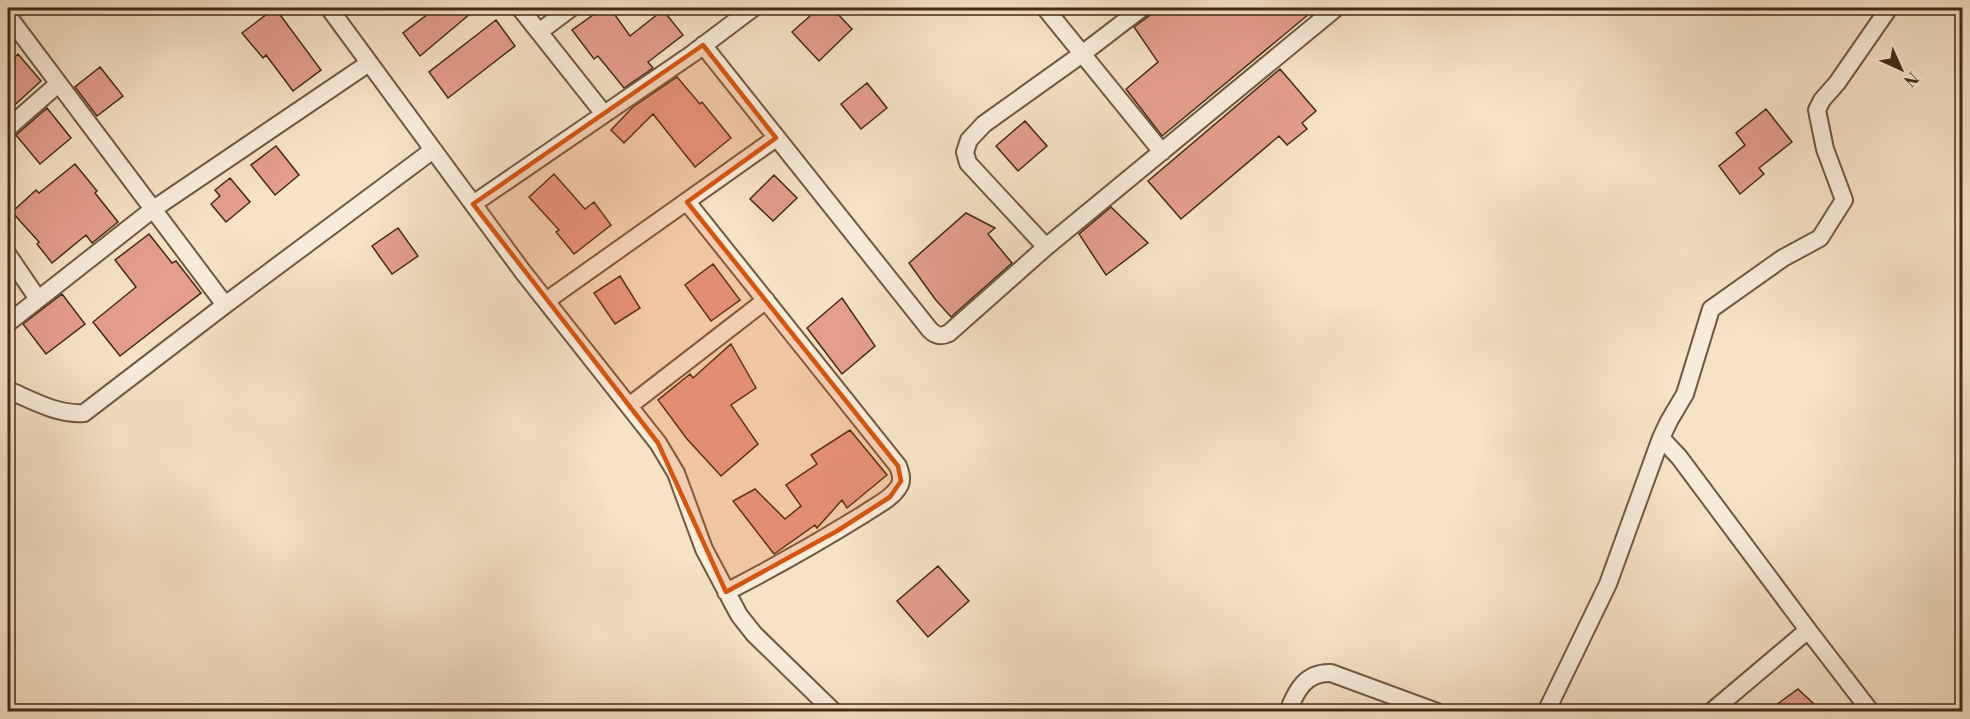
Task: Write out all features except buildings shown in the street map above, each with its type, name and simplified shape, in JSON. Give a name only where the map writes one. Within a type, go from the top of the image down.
[{"type":"street","points":[[329,8],[546,301],[658,443],[676,473],[704,549],[739,615],[754,634],[834,711]]},
{"type":"street","points":[[520,8],[604,114]]},
{"type":"street","points":[[539,32],[571,8]]},
{"type":"street","points":[[473,204],[704,45],[753,8]]},
{"type":"street","points":[[1045,8],[1162,152]]},
{"type":"street","points":[[1046,247],[968,163],[965,152],[969,140],[984,124],[1142,8]]},
{"type":"street","points":[[704,45],[930,330],[938,336],[949,333],[1046,247],[1336,8]]},
{"type":"street","points":[[1546,711],[1608,584],[1661,438],[1685,394],[1711,309],[1783,258],[1820,238],[1844,200],[1825,149],[1817,110],[1889,8]]},
{"type":"street","points":[[8,16],[225,305]]},
{"type":"street","points":[[8,323],[152,210],[369,63]]},
{"type":"street","points":[[8,128],[58,84]]},
{"type":"street","points":[[546,301],[776,138]]},
{"type":"street","points":[[8,390],[52,409],[75,414],[84,413],[433,150]]},
{"type":"street","points":[[687,202],[898,466],[901,481],[890,497],[837,531],[726,592]]},
{"type":"street","points":[[8,255],[38,299]]},
{"type":"street","points":[[629,406],[766,300]]},
{"type":"street","points":[[1661,438],[1679,457],[1871,711]]},
{"type":"street","points":[[1711,711],[1808,630]]},
{"type":"street","points":[[1288,711],[1299,687],[1307,679],[1322,672],[1331,673],[1437,711]]},
{"type":"highlighted area","points":[[703,45],[776,138],[687,202],[898,466],[901,481],[890,497],[837,531],[726,592],[658,443],[473,204]]}]
